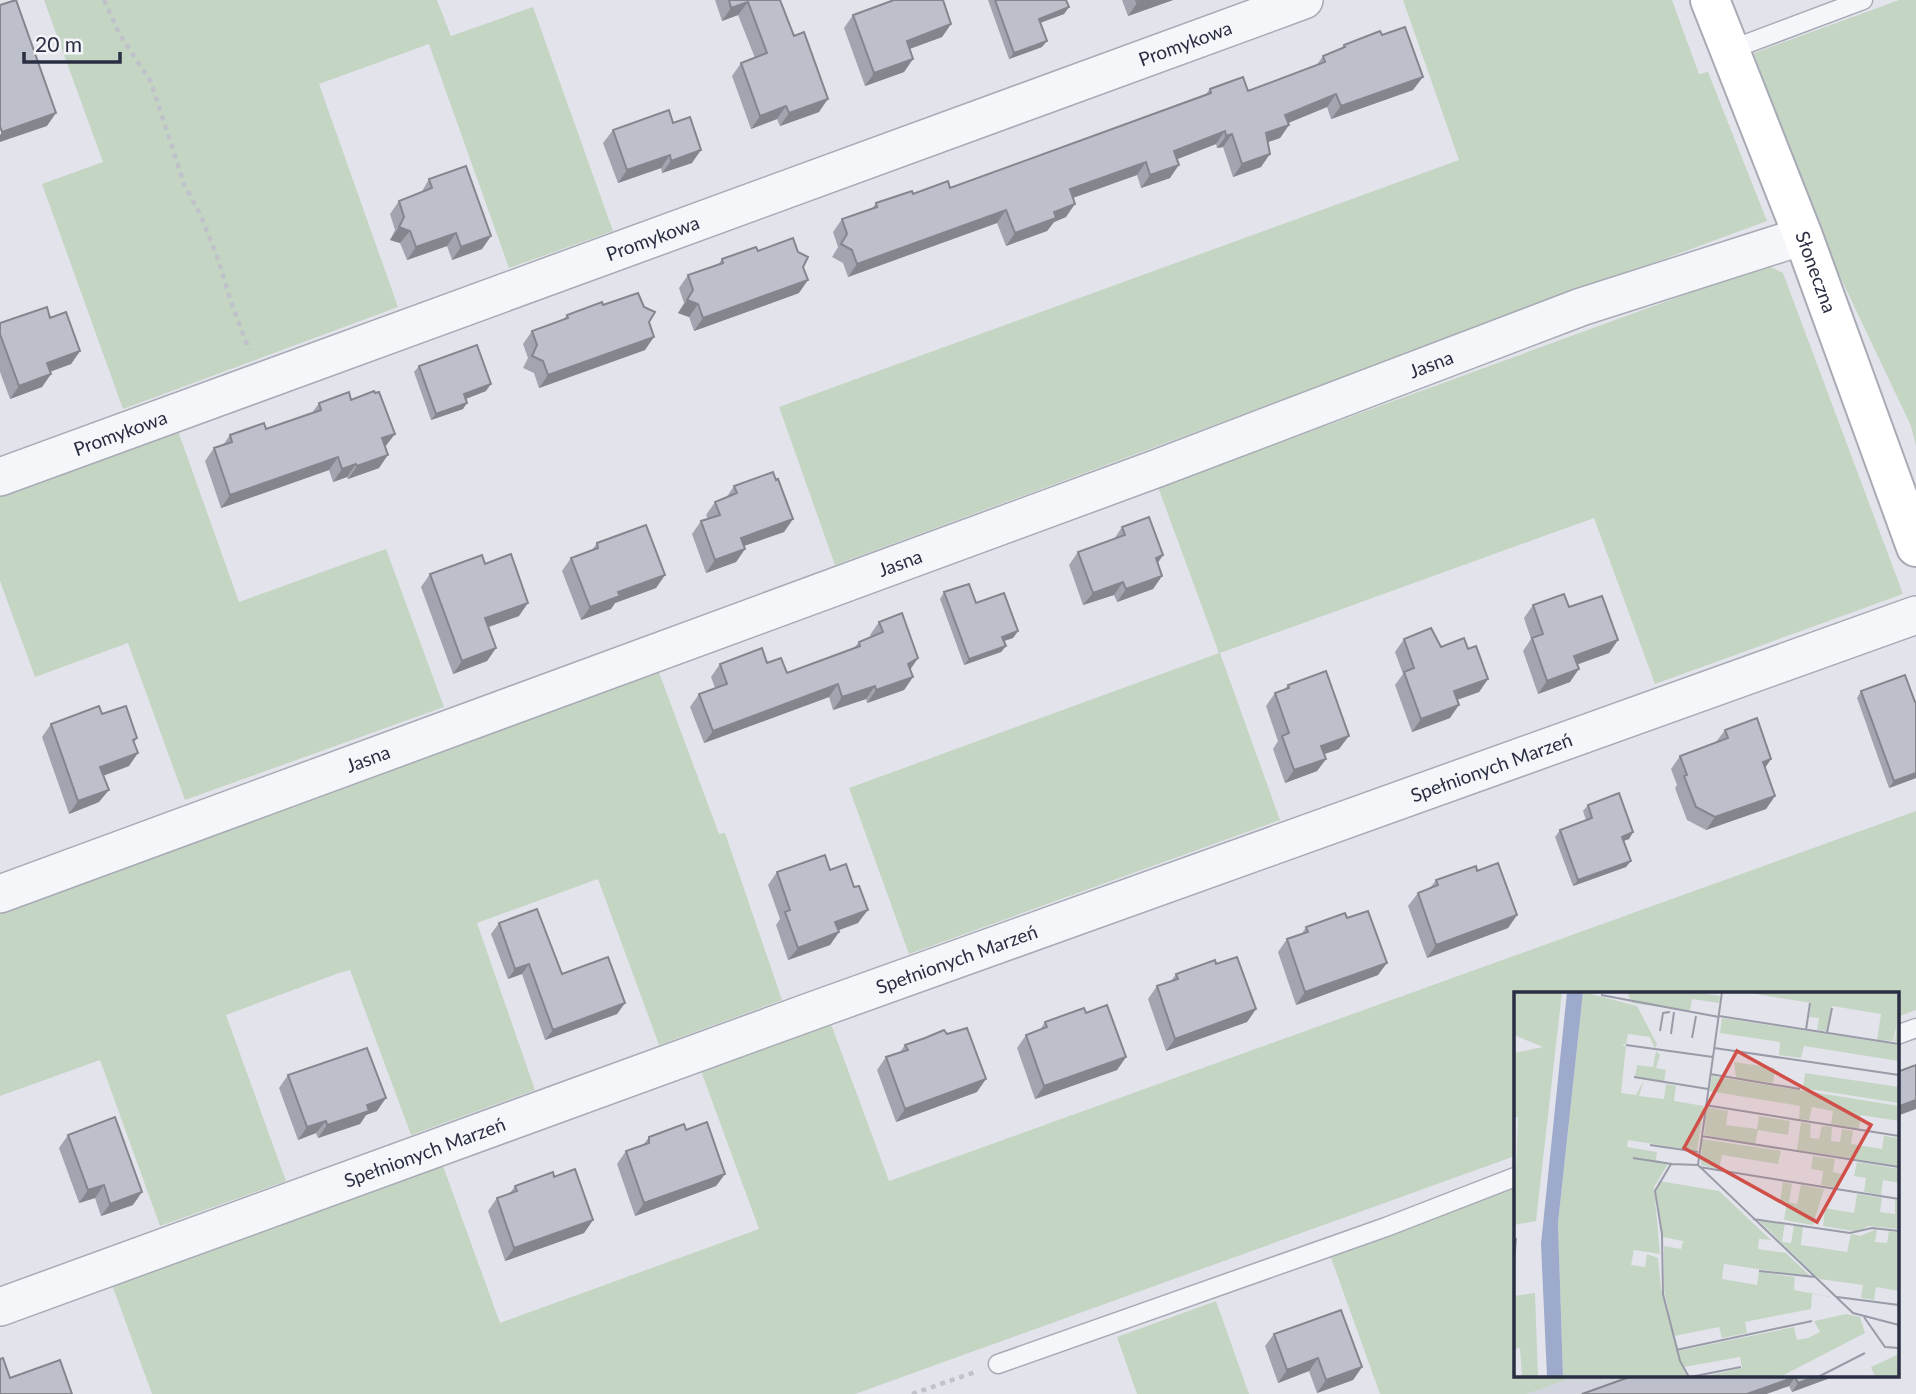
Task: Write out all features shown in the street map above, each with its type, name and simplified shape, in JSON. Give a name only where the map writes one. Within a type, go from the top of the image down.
[{"type":"street","name":"Promykowa","points":[[0,477],[1304,0]]},
{"type":"street","name":"Słoneczna","points":[[1710,0],[1802,236],[1916,547]]},
{"type":"street","name":"Jasna","points":[[0,894],[1158,468],[1581,307],[1802,236]]},
{"type":"street","name":"Spełnionych Marzeń","points":[[0,1307],[815,1010],[1916,615]]},
{"type":"lane","points":[[1730,50],[1863,0]]},
{"type":"lane","points":[[1898,1035],[1916,1028]]},
{"type":"lane","points":[[998,1364],[1386,1227],[1514,1177]]},
{"type":"path","points":[[104,0],[120,34],[151,82],[184,184],[218,258],[259,382]]},
{"type":"path","points":[[912,1394],[998,1364]]},
{"type":"shaded area","points":[[1576,1376],[1748,1376],[1755,1394],[1527,1394]]},
{"type":"green space","points":[[44,0],[437,0],[451,36],[533,7],[613,231],[509,268],[429,44],[319,84],[398,307],[123,409],[42,184],[103,162]]},
{"type":"green space","points":[[1403,0],[1672,0],[1699,74],[1708,72],[1767,221],[835,565],[779,407],[1459,160]]},
{"type":"green space","points":[[1899,0],[1916,0],[1916,446],[1911,426],[1817,228],[1754,53]]},
{"type":"green space","points":[[1766,265],[1783,273],[1903,594],[1655,684],[1594,518],[1220,653],[1280,820],[909,954],[849,788],[1219,653],[1158,487]]},
{"type":"green space","points":[[177,428],[239,602],[386,549],[444,707],[185,800],[128,643],[35,677],[0,581],[0,492]]},
{"type":"green space","points":[[657,667],[719,834],[725,833],[782,1000],[659,1045],[598,879],[477,923],[535,1090],[411,1135],[350,970],[339,973],[226,1015],[286,1181],[160,1226],[100,1060],[0,1096],[0,907]]},
{"type":"green space","points":[[1916,811],[1916,1010],[1898,1017],[1898,992],[1514,992],[1514,1156],[855,1394],[152,1394],[111,1282],[443,1166],[500,1323],[759,1229],[701,1071],[831,1024],[889,1181]]},
{"type":"green space","points":[[1514,1187],[1514,1376],[1576,1376],[1527,1394],[1380,1394],[1330,1255]]},
{"type":"green space","points":[[1216,1301],[1249,1394],[1137,1394],[1117,1337]]},
{"type":"building","points":[[16,0],[56,113],[2,132],[0,5]]},
{"type":"building","points":[[729,0],[780,0],[794,36],[804,32],[828,99],[789,113],[786,106],[760,116],[741,63],[767,53],[748,2],[731,8]]},
{"type":"building","points":[[894,0],[943,0],[951,24],[907,41],[913,59],[874,73],[853,15]]},
{"type":"building","points":[[995,0],[1066,0],[1069,7],[1039,19],[1047,41],[1014,53]]},
{"type":"building","points":[[1405,27],[1423,77],[1341,106],[1336,94],[1285,115],[1289,125],[1266,133],[1270,154],[1242,164],[1232,134],[1226,136],[1225,131],[1174,151],[1179,165],[1150,175],[1146,162],[1070,189],[1075,204],[1054,212],[1056,218],[1015,233],[1006,210],[857,264],[852,250],[841,244],[847,234],[842,219],[877,207],[876,203],[912,191],[913,194],[948,181],[950,188],[1211,93],[1210,89],[1243,77],[1248,91],[1325,62],[1323,56],[1345,47],[1344,45],[1380,31],[1382,35]]},
{"type":"building","points":[[669,110],[673,123],[690,117],[701,150],[671,161],[670,155],[627,170],[613,130]]},
{"type":"building","points":[[466,166],[491,236],[461,247],[456,233],[416,247],[410,231],[399,227],[404,217],[399,201],[432,188],[429,179]]},
{"type":"building","points":[[793,238],[798,252],[808,257],[803,267],[808,280],[703,318],[698,304],[687,300],[693,290],[688,275],[723,263],[722,259],[756,247],[758,251]]},
{"type":"building","points":[[638,293],[644,307],[655,312],[649,322],[654,337],[548,375],[543,361],[532,356],[537,345],[532,331],[602,302],[603,305]]},
{"type":"building","points":[[47,307],[50,318],[66,312],[80,351],[47,363],[51,374],[19,386],[0,334],[0,323]]},
{"type":"building","points":[[477,345],[491,384],[464,394],[467,403],[436,414],[419,366]]},
{"type":"building","points":[[374,391],[379,392],[395,434],[382,438],[388,455],[342,469],[338,457],[230,495],[214,448],[232,442],[230,435],[264,423],[266,429],[321,410],[319,403],[349,392],[351,400]]},
{"type":"building","points":[[773,472],[793,519],[741,538],[745,549],[715,560],[701,521],[720,515],[715,502],[737,493],[734,486]]},
{"type":"building","points":[[1149,517],[1163,555],[1156,558],[1162,576],[1126,589],[1123,582],[1093,593],[1078,552],[1125,535],[1122,527]]},
{"type":"building","points":[[646,525],[665,575],[618,592],[620,596],[590,607],[571,558],[598,548],[597,543]]},
{"type":"building","points":[[511,554],[528,603],[485,618],[496,648],[462,661],[430,574],[482,555],[485,564]]},
{"type":"building","points":[[969,584],[976,603],[1004,593],[1018,631],[1002,637],[1006,646],[969,659],[944,592]]},
{"type":"building","points":[[1564,594],[1569,607],[1602,596],[1618,640],[1574,656],[1579,669],[1547,681],[1532,638],[1543,634],[1533,605]]},
{"type":"building","points":[[902,613],[918,658],[908,664],[913,677],[876,690],[875,686],[842,697],[838,684],[713,731],[699,694],[727,684],[720,664],[762,648],[767,663],[781,658],[787,673],[860,646],[859,642],[883,632],[879,622]]},
{"type":"building","points":[[1431,628],[1441,647],[1464,638],[1468,649],[1476,646],[1488,679],[1454,691],[1459,705],[1421,719],[1404,672],[1414,668],[1404,639]]},
{"type":"building","points":[[1326,671],[1349,736],[1321,746],[1326,759],[1294,770],[1282,736],[1289,733],[1275,693],[1289,688],[1288,685]]},
{"type":"building","points":[[1905,675],[1916,702],[1916,773],[1894,781],[1861,691]]},
{"type":"building","points":[[99,706],[102,714],[126,706],[137,738],[133,740],[138,753],[100,767],[109,790],[78,801],[51,724]]},
{"type":"building","points":[[1757,718],[1771,759],[1763,762],[1775,796],[1715,817],[1696,807],[1684,776],[1687,775],[1680,756],[1728,738],[1725,730]]},
{"type":"building","points":[[1619,793],[1633,832],[1622,837],[1631,861],[1578,880],[1560,830],[1592,818],[1588,805]]},
{"type":"building","points":[[825,855],[830,870],[846,864],[854,887],[859,886],[868,910],[835,922],[839,932],[798,948],[785,912],[790,910],[777,872]]},
{"type":"building","points":[[1498,863],[1517,915],[1436,945],[1418,893],[1438,885],[1436,880],[1476,866],[1477,871]]},
{"type":"building","points":[[537,909],[562,974],[608,957],[625,1003],[553,1030],[529,964],[515,969],[499,923]]},
{"type":"building","points":[[1368,911],[1387,963],[1305,992],[1287,939],[1308,932],[1306,927],[1345,913],[1347,918]]},
{"type":"building","points":[[1237,957],[1256,1009],[1175,1039],[1157,986],[1178,979],[1176,974],[1215,960],[1216,964]]},
{"type":"building","points":[[1107,1005],[1126,1057],[1044,1086],[1026,1035],[1047,1027],[1045,1022],[1084,1008],[1086,1013]]},
{"type":"building","points":[[967,1028],[986,1079],[905,1109],[886,1057],[908,1050],[905,1045],[944,1030],[947,1034]]},
{"type":"building","points":[[367,1048],[386,1098],[367,1105],[369,1111],[327,1125],[326,1121],[307,1127],[288,1075]]},
{"type":"building","points":[[1916,1065],[1916,1100],[1898,1107],[1898,1072]]},
{"type":"building","points":[[115,1117],[142,1192],[110,1204],[104,1185],[88,1190],[68,1135]]},
{"type":"building","points":[[707,1122],[725,1174],[644,1203],[626,1151],[649,1143],[649,1137],[684,1124],[686,1130]]},
{"type":"building","points":[[575,1169],[593,1220],[514,1248],[497,1198],[517,1191],[515,1186],[553,1172],[554,1177]]},
{"type":"building","points":[[1341,1310],[1362,1367],[1326,1380],[1318,1358],[1287,1370],[1274,1334]]},
{"type":"building","points":[[3,1358],[10,1378],[60,1360],[72,1394],[0,1394],[0,1359]]},
{"type":"building","points":[[1632,1376],[1817,1376],[1798,1383],[1795,1377],[1747,1394],[1582,1394]]}]
